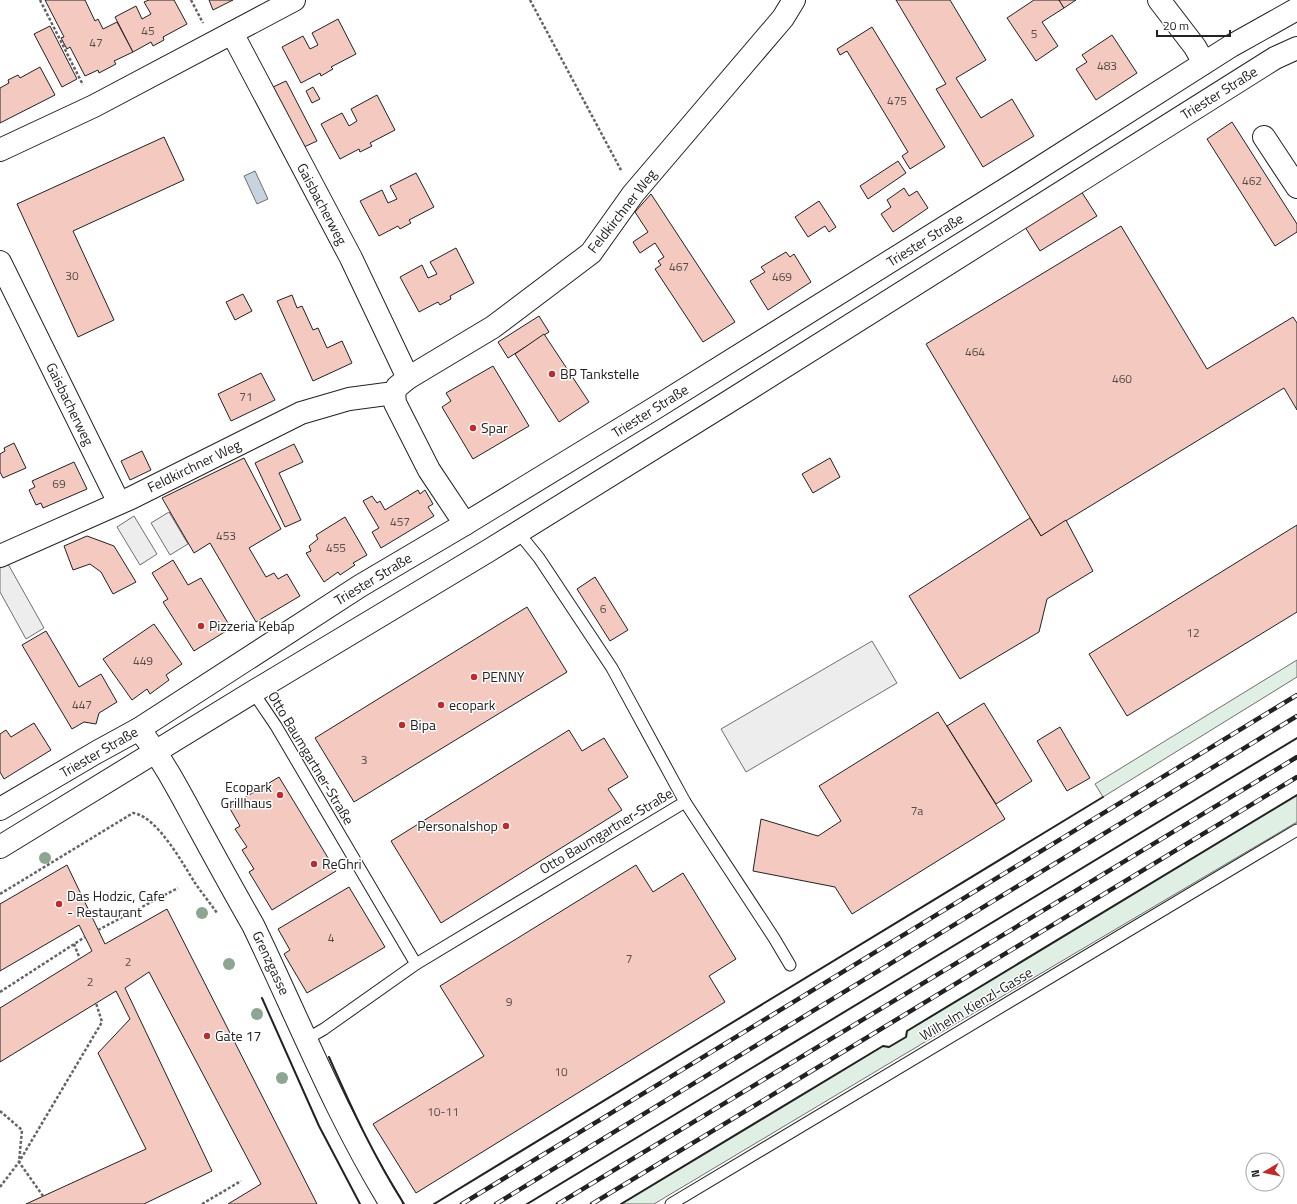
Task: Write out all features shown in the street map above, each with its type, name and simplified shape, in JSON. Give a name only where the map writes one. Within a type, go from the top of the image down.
[{"type":"main road","points":[[0,150],[94,106],[294,0]]},
{"type":"main road","name":"Feldkirchner Weg","points":[[0,556],[119,503],[301,414],[350,399],[401,386],[493,327],[591,253],[633,194],[783,18],[794,0]]},
{"type":"main road","points":[[1159,0],[1195,47],[1204,63]]},
{"type":"main road","name":"Triester Straße","points":[[0,809],[139,729],[360,586],[465,524],[628,424],[931,236],[1231,46],[1297,9]]},
{"type":"main road","name":"Gaisbacherweg","points":[[232,33],[351,258],[401,386]]},
{"type":"main road","name":"Triester Straße","points":[[0,847],[518,532],[725,404],[1275,58],[1297,48]]},
{"type":"main road","points":[[1264,137],[1297,187]]},
{"type":"main road","name":"Gaisbacherweg","points":[[0,262],[119,503]]},
{"type":"main road","points":[[401,386],[395,403],[429,470],[465,524]]},
{"type":"main road","name":"Grenzgasse","points":[[139,729],[156,751],[253,925],[343,1120],[390,1204]]},
{"type":"lane","name":"Otto Baumgartner-Straße","points":[[306,1040],[416,964],[685,802],[612,668],[539,558],[518,532]]},
{"type":"lane","name":"Otto Baumgartner-Straße","points":[[253,692],[276,726],[416,964]]},
{"type":"lane","points":[[685,802],[790,965]]},
{"type":"lane","name":"Wilhelm Kienzl-Gasse","points":[[671,1204],[1297,830]]},
{"type":"path","points":[[40,0],[94,106]]},
{"type":"path","points":[[530,0],[633,194]]},
{"type":"path","points":[[0,894],[133,813],[139,813],[150,821],[167,839],[220,917]]},
{"type":"path","points":[[98,930],[178,888]]},
{"type":"path","points":[[0,992],[85,937]]},
{"type":"path","points":[[74,944],[80,959]]},
{"type":"path","points":[[0,1187],[19,1162],[102,1022],[96,1003]]},
{"type":"path","points":[[0,1111],[22,1130],[19,1162],[43,1196]]},
{"type":"path","points":[[202,1204],[241,1180]]},
{"type":"green space","points":[[1297,660],[1297,677],[1103,797],[1095,784]]},
{"type":"green space","points":[[1297,795],[1297,822],[654,1204],[621,1204],[883,1046],[889,1047],[906,1037],[907,1031]]},
{"type":"shaded area","points":[[255,171],[268,199],[257,204],[244,176]]},
{"type":"shaded area","points":[[169,512],[188,544],[170,555],[151,523]]},
{"type":"shaded area","points":[[134,516],[157,554],[140,565],[117,527]]},
{"type":"shaded area","points":[[8,564],[44,628],[26,639],[0,592],[0,568]]},
{"type":"shaded area","points":[[872,641],[897,683],[746,772],[721,729]]},
{"type":"building","points":[[45,0],[85,0],[95,21],[98,19],[103,29],[117,22],[133,52],[114,61],[116,64],[99,73],[98,70],[85,76],[70,47],[67,49],[61,38],[64,37]]},
{"type":"building","points":[[149,0],[174,0],[187,24],[163,37],[164,40],[153,46],[151,42],[133,52],[115,17],[136,6],[142,19],[151,14],[144,2]]},
{"type":"building","points":[[209,0],[233,0],[213,10]]},
{"type":"building","points":[[896,0],[950,0],[986,60],[956,78],[981,118],[1012,99],[1034,136],[983,167],[936,89],[946,84]]},
{"type":"building","points":[[1034,0],[1059,0],[1064,8],[1042,22],[1058,46],[1036,61],[1007,18]]},
{"type":"building","points":[[1059,0],[1076,0],[1064,8]]},
{"type":"building","points":[[338,19],[356,54],[331,67],[333,69],[321,76],[320,73],[301,83],[282,47],[303,36],[310,49],[318,45],[312,33]]},
{"type":"building","points":[[50,26],[77,79],[62,87],[34,34]]},
{"type":"building","points":[[872,27],[945,147],[910,169],[902,156],[908,152],[847,51],[840,55],[837,49]]},
{"type":"building","points":[[1112,35],[1137,73],[1096,100],[1076,69],[1087,62],[1082,55]]},
{"type":"building","points":[[40,67],[55,95],[0,123],[0,88],[9,83],[8,80],[18,75],[20,78]]},
{"type":"building","points":[[286,81],[317,141],[304,147],[273,87]]},
{"type":"building","points":[[313,87],[320,99],[312,103],[306,91]]},
{"type":"building","points":[[377,95],[395,130],[370,143],[372,146],[360,152],[359,149],[340,159],[321,124],[342,113],[349,126],[357,121],[351,109]]},
{"type":"building","points":[[1232,122],[1297,224],[1297,232],[1275,246],[1207,139]]},
{"type":"building","points":[[164,137],[184,180],[73,231],[114,320],[78,337],[17,204]]},
{"type":"building","points":[[898,161],[906,173],[868,199],[860,186]]},
{"type":"building","points":[[416,173],[434,207],[409,220],[411,223],[400,229],[398,226],[379,236],[360,201],[382,190],[388,203],[397,199],[390,186]]},
{"type":"building","points":[[904,188],[909,196],[917,191],[928,208],[893,232],[881,214],[891,207],[887,200]]},
{"type":"building","points":[[1081,191],[1097,216],[1040,251],[1025,227]]},
{"type":"building","points":[[651,194],[735,322],[703,342],[655,269],[661,265],[658,261],[664,257],[655,243],[640,253],[633,242],[648,232],[635,212]]},
{"type":"building","points":[[819,201],[836,227],[829,232],[825,226],[808,237],[795,217]]},
{"type":"building","points":[[1121,226],[1207,369],[1293,317],[1297,323],[1297,410],[1284,388],[1041,536],[926,344]]},
{"type":"building","points":[[456,248],[474,283],[450,296],[451,299],[440,305],[438,302],[419,312],[400,277],[422,265],[428,278],[437,274],[430,262]]},
{"type":"building","points":[[786,252],[790,257],[794,254],[811,282],[768,310],[750,281],[765,272],[761,267]]},
{"type":"building","points":[[243,294],[252,311],[235,320],[226,302]]},
{"type":"building","points":[[292,295],[297,308],[302,306],[313,330],[318,328],[327,348],[342,341],[352,363],[313,381],[277,301]]},
{"type":"building","points":[[539,316],[549,332],[508,358],[498,342]]},
{"type":"building","points":[[544,334],[589,402],[559,422],[515,354]]},
{"type":"building","points":[[493,366],[529,426],[473,459],[442,407],[451,401],[446,393]]},
{"type":"building","points":[[261,373],[275,400],[231,421],[218,394]]},
{"type":"building","points":[[14,443],[26,468],[3,478],[0,472],[0,454],[5,451],[4,448]]},
{"type":"building","points":[[294,444],[303,462],[279,473],[301,520],[285,527],[255,463]]},
{"type":"building","points":[[142,451],[151,470],[130,480],[121,461]]},
{"type":"building","points":[[244,458],[281,529],[249,548],[266,577],[274,573],[278,579],[287,574],[300,596],[256,622],[210,543],[194,553],[162,498]]},
{"type":"building","points":[[830,458],[840,477],[813,493],[802,474]]},
{"type":"building","points":[[74,462],[87,489],[43,508],[41,503],[36,505],[29,490],[35,487],[32,481]]},
{"type":"building","points":[[418,490],[420,494],[425,490],[433,504],[428,507],[434,516],[381,548],[372,532],[379,528],[363,501],[372,496],[377,503],[380,501],[385,510]]},
{"type":"building","points":[[345,517],[367,555],[353,563],[355,565],[340,575],[338,572],[324,582],[306,553],[311,551],[309,546],[318,539],[316,535]]},
{"type":"building","points":[[1030,518],[1041,536],[1066,520],[1093,571],[1047,599],[1039,632],[960,679],[909,596]]},
{"type":"building","points":[[1297,525],[1297,612],[1127,716],[1089,654]]},
{"type":"building","points":[[87,536],[114,546],[136,582],[113,594],[101,572],[90,564],[73,570],[64,546]]},
{"type":"building","points":[[173,560],[188,585],[201,578],[231,628],[194,651],[163,602],[168,599],[152,573]]},
{"type":"building","points":[[595,577],[628,630],[610,641],[577,589]]},
{"type":"building","name":"ecopark","points":[[527,607],[567,672],[354,802],[315,738]]},
{"type":"building","points":[[154,624],[182,664],[166,675],[169,680],[150,694],[147,689],[132,700],[103,659]]},
{"type":"building","points":[[46,631],[79,687],[101,674],[117,702],[99,713],[96,724],[84,722],[72,729],[22,645]]},
{"type":"building","points":[[984,703],[1032,781],[996,804],[947,726]]},
{"type":"building","points":[[938,712],[1005,819],[852,914],[835,887],[753,871],[761,819],[818,836],[841,821],[819,786]]},
{"type":"building","points":[[34,723],[51,750],[4,779],[0,772],[0,734],[6,730],[11,737]]},
{"type":"building","points":[[1060,727],[1090,778],[1067,791],[1037,741]]},
{"type":"building","name":"Personalshop","points":[[569,730],[582,751],[604,738],[628,777],[608,789],[622,810],[441,923],[391,841]]},
{"type":"building","points":[[279,777],[336,871],[272,910],[249,872],[254,869],[242,850],[247,847],[235,829],[240,826],[229,807]]},
{"type":"building","name":"Gate 17","points":[[67,865],[105,944],[167,909],[317,1204],[228,1204],[261,1184],[149,972],[125,988],[212,1171],[144,1204],[26,1204],[146,1149],[98,1053],[130,1019],[116,991],[0,1062],[0,1008],[92,951],[79,925],[0,971],[0,904]]},
{"type":"building","points":[[636,865],[653,892],[683,873],[736,959],[709,976],[725,1002],[416,1193],[373,1124],[484,1056],[440,986]]},
{"type":"building","points":[[349,887],[385,947],[307,993],[284,954],[290,950],[278,929]]},
{"type":"railway","points":[[462,1204],[1297,695]]},
{"type":"railway","points":[[496,1204],[1297,716]]},
{"type":"railway","points":[[558,1204],[1297,757]]},
{"type":"railway","points":[[592,1204],[1297,777]]},
{"type":"wall","points":[[527,1204],[1297,738]]},
{"type":"wall","points":[[621,1204],[883,1046],[889,1047],[906,1037],[907,1031],[1297,795]]},
{"type":"wall","points":[[434,1204],[1103,797]]},
{"type":"wall","points":[[262,998],[319,1126],[360,1204]]},
{"type":"wall","points":[[329,1057],[364,1132],[404,1204]]},
{"type":"place","name":"BP Tankstelle","points":[[552,374]]},
{"type":"place","name":"Spar","points":[[473,428]]},
{"type":"place","name":"Pizzeria Kebap","points":[[201,626]]},
{"type":"place","name":"PENNY","points":[[474,677]]},
{"type":"place","name":"ecopark","points":[[441,705]]},
{"type":"place","name":"Bipa","points":[[402,725]]},
{"type":"place","name":"Ecopark Grillhaus","points":[[280,795]]},
{"type":"place","name":"Personalshop","points":[[506,826]]},
{"type":"place","name":"ReGhri","points":[[314,864]]},
{"type":"place","name":"Das Hodzic, Cafe - Restaurant","points":[[59,904]]},
{"type":"place","name":"Gate 17","points":[[207,1036]]}]
